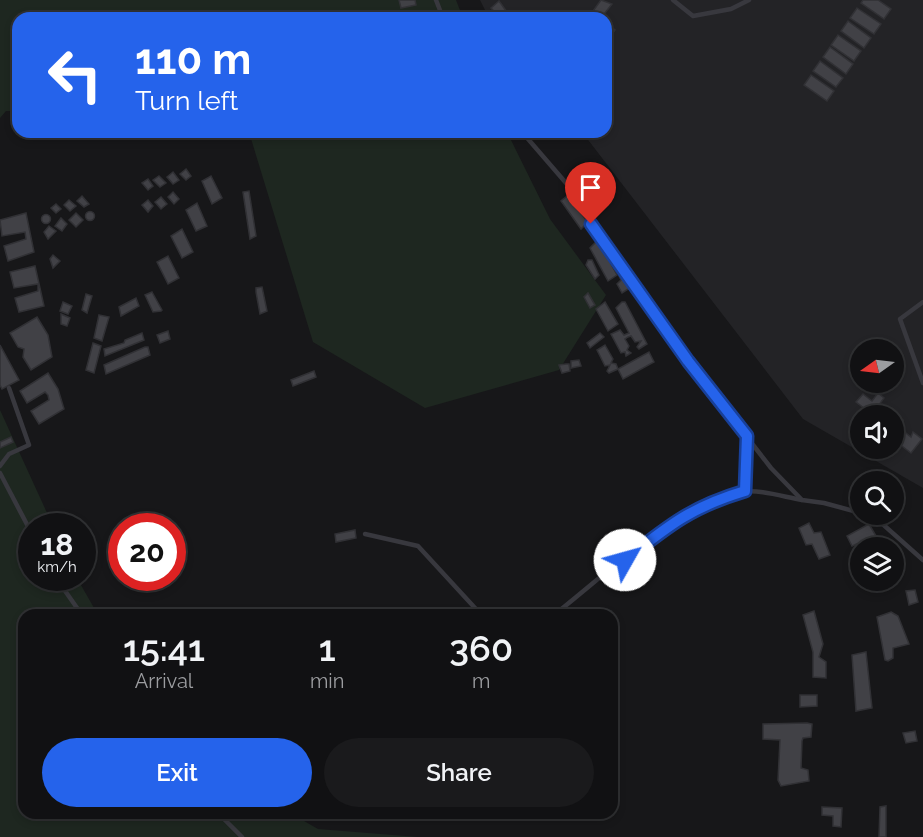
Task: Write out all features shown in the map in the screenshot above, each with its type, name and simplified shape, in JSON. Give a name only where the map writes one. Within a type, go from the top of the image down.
[{"type":"lane","points":[[673,0],[693,16],[730,9],[749,0]]},
{"type":"lane","points":[[527,138],[566,183],[688,361],[771,468],[802,500]]},
{"type":"lane","points":[[923,302],[900,319],[923,383]]},
{"type":"lane","points":[[0,466],[9,454],[29,445],[9,388]]},
{"type":"lane","points":[[745,491],[747,436]]},
{"type":"lane","points":[[0,473],[21,513]]},
{"type":"lane","points":[[562,609],[678,518],[714,500],[745,491],[824,503],[850,511]]},
{"type":"lane","points":[[884,525],[923,560]]},
{"type":"lane","points":[[365,534],[417,546],[475,609]]},
{"type":"lane","points":[[65,591],[78,609]]},
{"type":"lane","points":[[224,819],[242,837]]},
{"type":"shaded area","points":[[0,0],[456,0],[461,12],[12,12],[12,111],[6,111],[0,118]]},
{"type":"shaded area","points":[[480,0],[923,0],[923,488],[904,477],[904,471],[893,471],[873,459],[904,459],[904,405],[850,405],[850,446],[803,419],[587,138],[612,138],[612,12],[486,12]]},
{"type":"shaded area","points":[[251,138],[510,138],[550,219],[606,295],[559,370],[425,408],[313,342]]},
{"type":"shaded area","points":[[0,410],[47,513],[18,513],[18,591],[84,591],[95,609],[18,609],[18,819],[300,819],[318,829],[418,837],[0,837]]},
{"type":"building","points":[[399,0],[415,0],[416,5],[401,8]]},
{"type":"building","points":[[601,0],[612,4],[606,12],[592,12]]},
{"type":"building","points":[[863,0],[878,0],[891,9],[884,19],[861,3]]},
{"type":"building","points":[[499,1],[507,12],[495,12],[491,8]]},
{"type":"building","points":[[857,8],[881,24],[874,34],[850,18]]},
{"type":"building","points":[[848,21],[871,38],[864,48],[841,31]]},
{"type":"building","points":[[838,35],[861,51],[854,61],[831,45]]},
{"type":"building","points":[[830,47],[853,64],[846,74],[823,57]]},
{"type":"building","points":[[820,61],[843,78],[836,87],[813,71]]},
{"type":"building","points":[[811,75],[834,91],[827,101],[804,85]]},
{"type":"building","points":[[186,169],[191,176],[186,180],[180,174]]},
{"type":"building","points":[[173,172],[179,180],[173,184],[167,177]]},
{"type":"building","points":[[159,176],[166,183],[160,187],[153,180]]},
{"type":"building","points":[[211,176],[222,198],[212,204],[202,181]]},
{"type":"building","points":[[148,179],[153,186],[148,190],[142,183]]},
{"type":"building","points":[[249,191],[256,236],[250,239],[243,192]]},
{"type":"building","points":[[173,192],[179,199],[174,204],[168,197]]},
{"type":"building","points":[[82,196],[89,204],[84,207],[77,201]]},
{"type":"building","points":[[567,196],[588,222],[581,229],[561,201]]},
{"type":"building","points":[[161,197],[167,204],[161,209],[155,202]]},
{"type":"building","points":[[69,200],[76,206],[70,211],[64,205]]},
{"type":"building","points":[[148,200],[153,206],[148,212],[142,205]]},
{"type":"building","points":[[197,203],[207,226],[196,231],[186,210]]},
{"type":"building","points":[[56,204],[61,209],[56,213],[51,208]]},
{"type":"building","points":[[90,211],[95,216],[90,221],[85,216]]},
{"type":"building","points":[[26,213],[34,252],[8,261],[4,246],[26,239],[25,232],[2,236],[0,220]]},
{"type":"building","points":[[76,213],[83,220],[76,227],[69,220]]},
{"type":"building","points":[[46,214],[51,219],[46,224],[41,219]]},
{"type":"building","points":[[61,218],[67,224],[62,231],[55,226]]},
{"type":"building","points":[[49,226],[56,231],[48,239],[44,232]]},
{"type":"building","points":[[182,229],[193,252],[182,258],[171,236]]},
{"type":"building","points":[[598,240],[617,275],[608,281],[590,248]]},
{"type":"building","points":[[53,255],[60,261],[53,268],[50,259]]},
{"type":"building","points":[[168,256],[179,278],[168,284],[157,262]]},
{"type":"building","points":[[588,260],[592,260],[599,275],[595,279],[586,265]]},
{"type":"building","points":[[35,266],[44,306],[19,312],[15,298],[38,291],[38,284],[14,288],[10,272]]},
{"type":"building","points":[[625,272],[633,286],[622,293],[617,284],[621,280],[619,276]]},
{"type":"building","points":[[262,287],[267,311],[260,314],[256,288]]},
{"type":"building","points":[[152,292],[161,311],[153,312],[145,295]]},
{"type":"building","points":[[588,293],[595,305],[590,308],[584,297]]},
{"type":"building","points":[[86,294],[92,296],[87,313],[82,310]]},
{"type":"building","points":[[136,298],[139,306],[121,316],[119,307]]},
{"type":"building","points":[[63,302],[72,306],[68,314],[60,311]]},
{"type":"building","points":[[605,302],[618,324],[608,331],[596,309]]},
{"type":"building","points":[[625,302],[647,344],[639,349],[637,347],[641,341],[635,342],[631,336],[628,337],[625,339],[629,346],[627,350],[631,353],[626,356],[625,352],[621,353],[611,334],[620,330],[624,335],[629,333],[616,308]]},
{"type":"building","points":[[61,314],[70,318],[67,326],[61,324]]},
{"type":"building","points":[[99,315],[109,317],[102,341],[94,338]]},
{"type":"building","points":[[37,317],[48,335],[52,357],[31,370],[23,357],[24,349],[18,347],[10,333]]},
{"type":"building","points":[[168,331],[170,339],[160,343],[157,335]]},
{"type":"building","points":[[142,333],[144,340],[105,356],[104,349],[124,343],[125,340]]},
{"type":"building","points":[[600,333],[604,337],[590,348],[587,343]]},
{"type":"building","points":[[93,343],[101,346],[94,373],[86,370]]},
{"type":"building","points":[[0,345],[19,380],[2,389],[0,385]]},
{"type":"building","points":[[605,345],[613,359],[611,363],[616,364],[618,369],[609,373],[607,371],[610,365],[605,366],[597,350]]},
{"type":"building","points":[[148,347],[150,355],[106,374],[104,365]]},
{"type":"building","points":[[649,352],[654,362],[623,379],[618,369]]},
{"type":"building","points":[[579,360],[581,366],[571,368],[571,361]]},
{"type":"building","points":[[569,364],[570,371],[562,373],[559,365]]},
{"type":"building","points":[[314,371],[316,377],[293,386],[291,380]]},
{"type":"building","points":[[48,373],[58,389],[64,409],[39,424],[31,411],[49,400],[48,395],[45,392],[27,403],[20,391]]},
{"type":"building","points":[[878,393],[884,398],[879,405],[860,405],[856,402],[863,394],[872,401]]},
{"type":"building","points":[[904,432],[911,437],[913,432],[922,439],[911,453],[904,448]]},
{"type":"building","points":[[11,437],[13,442],[0,448],[0,442]]},
{"type":"building","points":[[809,523],[814,533],[821,532],[830,555],[819,559],[812,544],[806,545],[799,528]]},
{"type":"building","points":[[870,525],[877,537],[850,537],[850,542],[847,536]]},
{"type":"building","points":[[355,530],[356,538],[336,542],[335,534]]},
{"type":"building","points":[[915,590],[918,602],[909,605],[906,591]]},
{"type":"building","points":[[814,611],[823,644],[819,657],[826,662],[826,678],[813,677],[813,652],[803,615]]},
{"type":"building","points":[[891,612],[898,616],[909,644],[893,648],[893,658],[888,661],[885,660],[877,617]]},
{"type":"building","points":[[866,652],[872,708],[856,711],[852,655]]},
{"type":"building","points":[[800,695],[817,695],[817,706],[800,707]]},
{"type":"building","points":[[763,724],[812,724],[811,737],[803,738],[802,741],[801,768],[808,770],[809,781],[781,786],[778,780],[780,740],[763,739]]},
{"type":"building","points":[[915,731],[917,741],[906,743],[903,733]]},
{"type":"building","points":[[886,806],[886,837],[879,837],[880,807]]},
{"type":"building","points":[[822,807],[842,808],[841,827],[833,826],[833,816],[822,815]]},
{"type":"route","points":[[591,224],[688,361],[747,436],[745,491],[714,500],[678,518],[625,560]]}]
